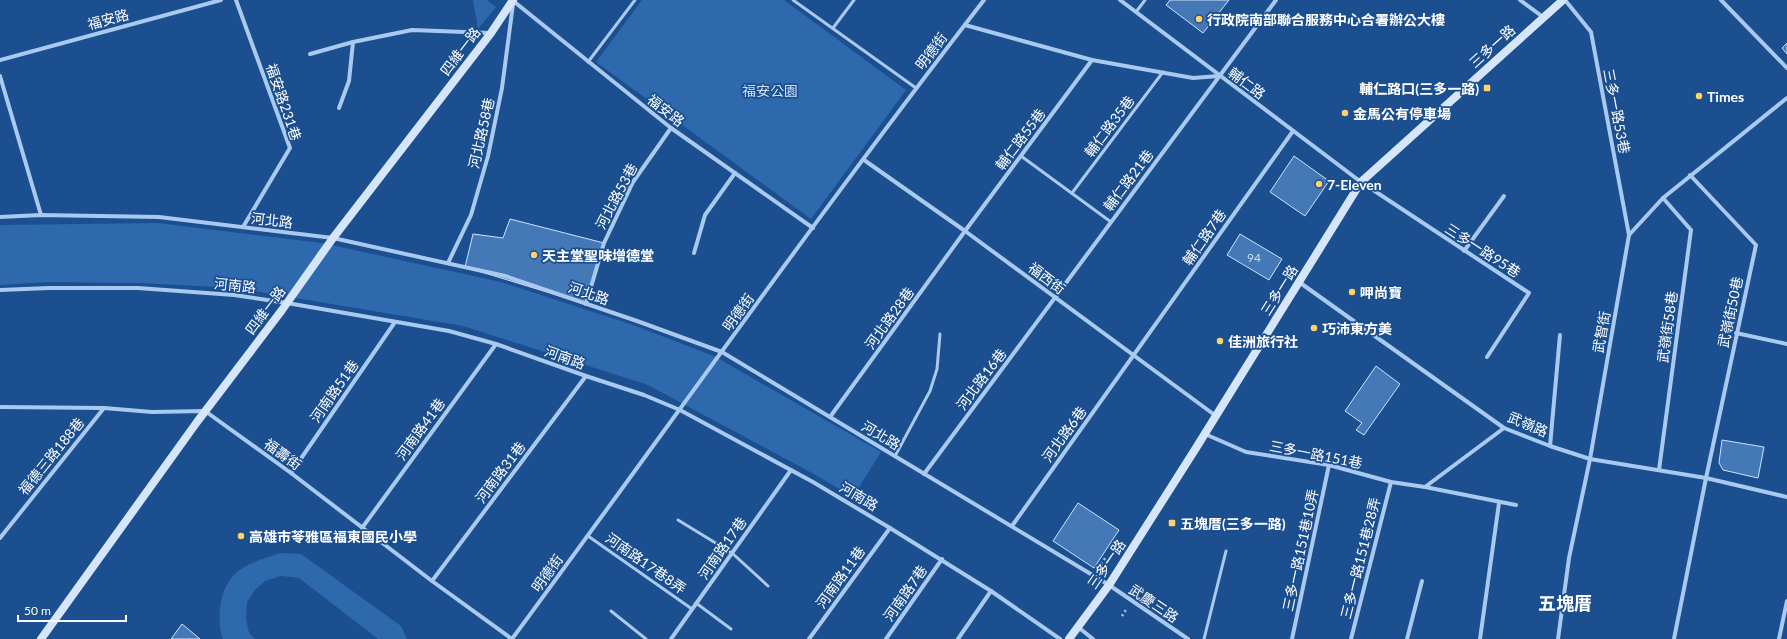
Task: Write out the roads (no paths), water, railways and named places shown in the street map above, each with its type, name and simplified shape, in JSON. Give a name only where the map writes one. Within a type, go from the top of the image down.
[{"type":"street","name":"福安路","points":[[0,60],[221,0]]},
{"type":"street","name":"福安路231巷","points":[[236,0],[290,148],[243,227]]},
{"type":"street","name":"福安路","points":[[513,0],[671,128],[813,228]]},
{"type":"street","name":"四維一路","points":[[41,639],[205,411],[287,303],[333,238],[491,33],[513,0]]},
{"type":"street","name":"河北路58巷","points":[[448,263],[471,215],[488,156],[502,88],[513,0]]},
{"type":"street","name":"明德街","points":[[512,639],[916,88],[984,0]]},
{"type":"street","name":"輔仁路","points":[[1120,0],[1361,182]]},
{"type":"street","name":"輔仁路21巷","points":[[1055,297],[1276,0]]},
{"type":"street","points":[[1520,0],[1543,17]]},
{"type":"street","name":"三多一路","points":[[1069,639],[1109,584],[1206,434],[1361,182],[1543,17],[1564,0]]},
{"type":"street","name":"三多一路53巷","points":[[1564,0],[1591,32],[1629,235]]},
{"type":"street","points":[[1721,0],[1787,68]]},
{"type":"street","points":[[965,25],[1092,60],[1193,78],[1220,76]]},
{"type":"street","points":[[310,54],[353,42],[412,30],[491,33]]},
{"type":"street","points":[[339,108],[349,81],[353,42]]},
{"type":"street","name":"輔仁路55巷","points":[[965,231],[1092,60]]},
{"type":"street","points":[[0,76],[41,215]]},
{"type":"street","points":[[1629,235],[1663,198],[1787,98]]},
{"type":"street","name":"河北路53巷","points":[[586,304],[604,243],[633,182],[671,128]]},
{"type":"street","name":"輔仁路7巷","points":[[1134,356],[1293,131]]},
{"type":"street","name":"福西街","points":[[864,160],[965,231],[1216,416]]},
{"type":"street","points":[[694,253],[705,215],[735,173]]},
{"type":"street","name":"武嶺街50巷","points":[[1674,639],[1736,333],[1756,245],[1690,175]]},
{"type":"street","name":"三多一路95巷","points":[[1361,182],[1529,293],[1487,357]]},
{"type":"street","points":[[1464,251],[1504,196]]},
{"type":"street","name":"武嶺街58巷","points":[[1659,470],[1691,230],[1663,198]]},
{"type":"street","name":"河北路","points":[[0,218],[41,215],[159,217],[333,238],[505,276],[722,352],[1109,584]]},
{"type":"street","name":"河北路28巷","points":[[830,417],[965,231]]},
{"type":"street","name":"武智街","points":[[1558,639],[1569,558],[1590,458],[1629,235]]},
{"type":"street","name":"武嶺路","points":[[1299,282],[1504,428],[1550,446],[1590,458],[1706,478],[1787,497]]},
{"type":"street","name":"河南路","points":[[0,290],[49,288],[138,288],[234,295],[449,331],[496,344],[644,395],[680,410],[791,470],[942,559],[1060,639]]},
{"type":"street","name":"河北路16巷","points":[[924,474],[1055,297]]},
{"type":"street","name":"河南路51巷","points":[[291,473],[395,322]]},
{"type":"street","points":[[1736,333],[1787,344]]},
{"type":"street","points":[[1550,446],[1560,335]]},
{"type":"street","name":"河南路41巷","points":[[362,528],[496,344]]},
{"type":"street","name":"河北路6巷","points":[[1012,526],[1134,356]]},
{"type":"street","name":"河南路31巷","points":[[432,581],[586,376]]},
{"type":"street","points":[[0,407],[104,408],[152,412],[205,411]]},
{"type":"street","name":"福德三路188巷","points":[[0,538],[104,408]]},
{"type":"street","name":"福壽街","points":[[205,411],[291,473],[432,581],[512,639]]},
{"type":"street","points":[[1425,487],[1504,428]]},
{"type":"street","name":"三多一路151巷","points":[[1206,434],[1246,452],[1329,465],[1391,482],[1425,487],[1499,503],[1516,505]]},
{"type":"street","name":"三多一路151巷10弄","points":[[1292,639],[1329,465]]},
{"type":"street","name":"河南路17巷","points":[[671,639],[791,470]]},
{"type":"street","name":"三多一路151巷28弄","points":[[1351,639],[1391,482]]},
{"type":"street","points":[[1480,639],[1499,503]]},
{"type":"street","name":"河南路11巷","points":[[809,639],[890,528]]},
{"type":"street","name":"河南路7巷","points":[[886,639],[942,559]]},
{"type":"street","points":[[1407,639],[1422,581]]},
{"type":"street","name":"武慶三路","points":[[1109,584],[1188,639]]},
{"type":"street","points":[[958,639],[991,591]]},
{"type":"street","points":[[1779,639],[1787,601]]},
{"type":"street","points":[[1078,627],[1093,639]]},
{"type":"lane","points":[[588,62],[635,0]]},
{"type":"lane","points":[[793,0],[916,88]]},
{"type":"lane","points":[[833,28],[854,0]]},
{"type":"lane","points":[[1136,12],[1145,0]]},
{"type":"lane","name":"輔仁路35巷","points":[[1072,193],[1163,72]]},
{"type":"lane","points":[[1021,156],[1111,222]]},
{"type":"lane","points":[[895,456],[930,391],[937,369],[940,334]]},
{"type":"lane","points":[[678,520],[732,554],[768,586]]},
{"type":"lane","name":"河南路17巷8弄","points":[[588,536],[692,609]]},
{"type":"lane","points":[[1204,639],[1226,550]]},
{"type":"lane","points":[[696,603],[731,629]]},
{"type":"lane","points":[[611,611],[646,639]]},
{"type":"place","name":"行政院南部聯合服務中心合署辦公大樓","points":[[1199,19]]},
{"type":"place","name":"輔仁路口(三多一路)","points":[[1487,88]]},
{"type":"place","name":"Times","points":[[1699,96]]},
{"type":"place","name":"金馬公有停車場","points":[[1345,113]]},
{"type":"place","name":"7-Eleven","points":[[1319,184]]},
{"type":"place","name":"天主堂聖味增德堂","points":[[534,255]]},
{"type":"place","name":"呷尚寶","points":[[1352,292]]},
{"type":"place","name":"巧沛東方美","points":[[1314,328]]},
{"type":"place","name":"佳洲旅行社","points":[[1220,341]]},
{"type":"place","name":"五塊厝(三多一路)","points":[[1172,523]]},
{"type":"place","name":"高雄市苓雅區福東國民小學","points":[[241,536]]},
{"type":"district","name":"五塊厝","points":[[1565,603]]},
{"type":"park label","name":"福安公園","points":[[770,90]]}]
